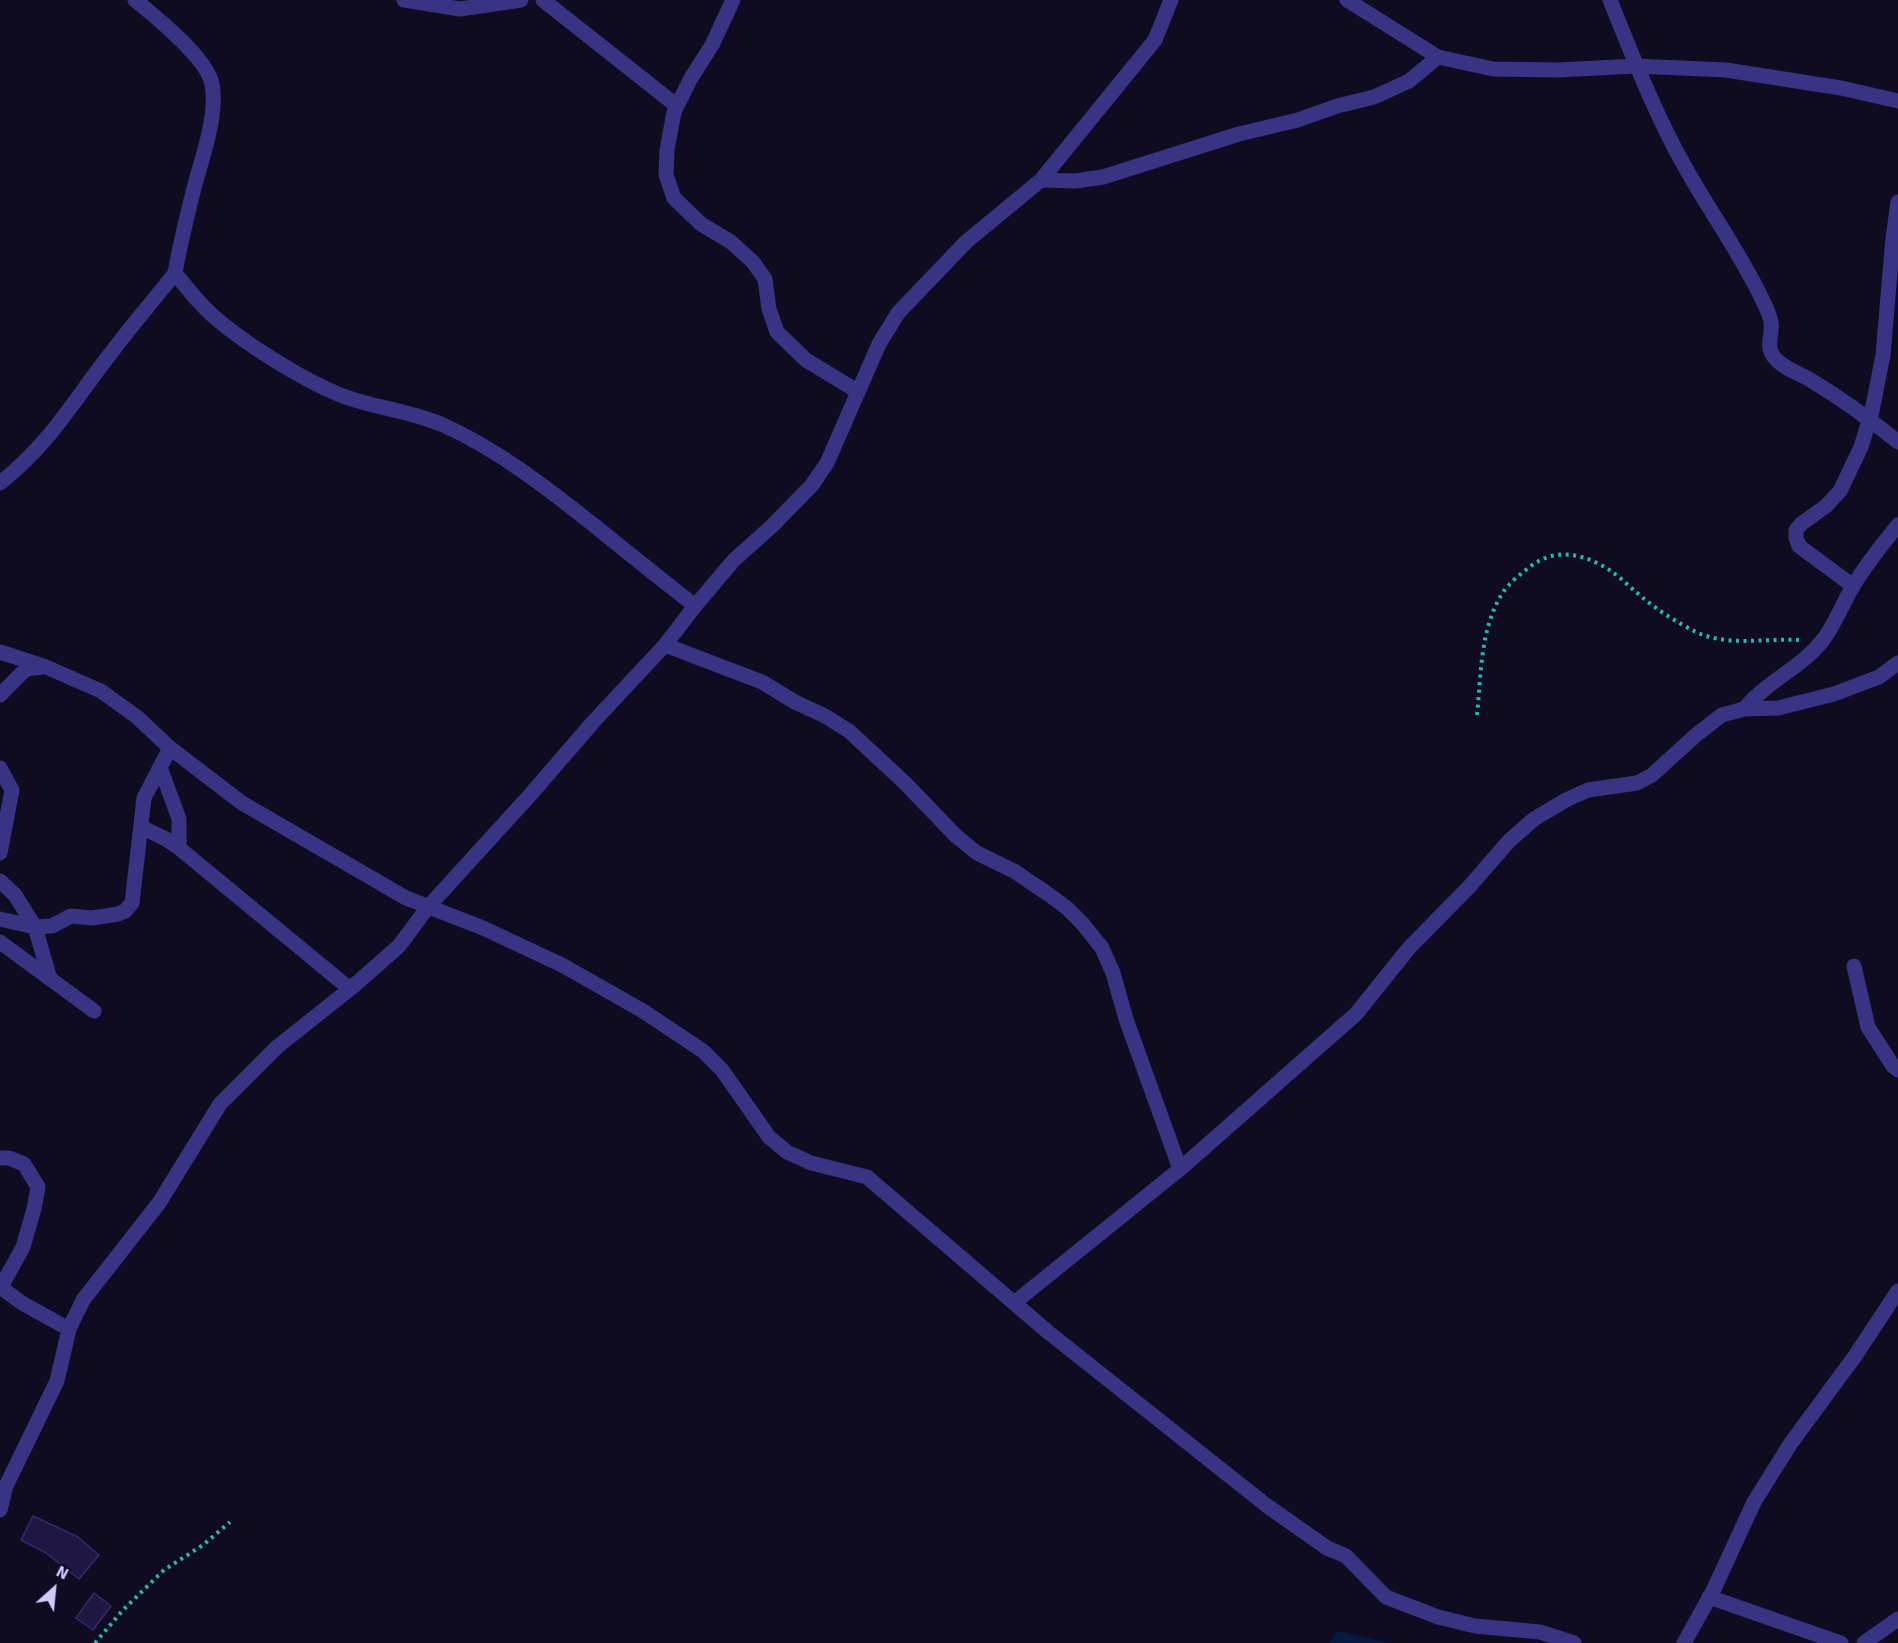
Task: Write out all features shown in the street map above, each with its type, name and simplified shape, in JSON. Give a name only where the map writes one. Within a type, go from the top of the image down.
[{"type":"street","points":[[0,483],[39,448],[60,423],[110,353],[175,273],[209,129],[212,111],[212,83],[202,62],[135,0]]},
{"type":"street","points":[[404,0],[460,9],[521,0]]},
{"type":"street","points":[[543,0],[676,106]]},
{"type":"street","points":[[733,0],[712,45],[676,106],[667,150],[666,175],[674,198],[701,224],[731,242],[753,262],[765,279],[769,309],[777,332],[806,360],[857,391]]},
{"type":"street","points":[[0,1510],[3,1484],[57,1381],[69,1329],[83,1300],[159,1203],[220,1104],[277,1047],[350,989],[399,946],[428,907],[665,645],[734,560],[812,485],[827,463],[857,391],[879,345],[898,313],[966,242],[1041,180],[1155,40],[1171,0]]},
{"type":"street","points":[[1347,0],[1438,57],[1492,69],[1558,70],[1636,66],[1726,70],[1841,88],[1898,101]]},
{"type":"street","points":[[1610,0],[1636,66],[1684,165],[1744,264],[1763,302],[1771,320],[1772,334],[1769,350],[1772,355],[1778,362],[1870,419],[1898,442]]},
{"type":"street","points":[[1041,180],[1075,181],[1103,177],[1239,134],[1298,120],[1337,106],[1374,97],[1409,81],[1438,57]]},
{"type":"street","points":[[1853,586],[1799,546],[1796,530],[1826,506],[1840,491],[1861,447],[1870,419],[1883,355],[1898,202]]},
{"type":"street","points":[[175,273],[211,314],[264,352],[309,379],[341,395],[375,407],[443,425],[520,470],[558,497],[695,606]]},
{"type":"street","points":[[1744,709],[1766,686],[1798,664],[1822,641],[1853,586],[1898,525]]},
{"type":"street","points":[[665,645],[762,682],[849,731],[905,783],[956,836],[977,853],[1014,871],[1048,894],[1082,923],[1102,948],[1113,974],[1126,1019],[1180,1169]]},
{"type":"street","points":[[0,652],[46,667],[101,691],[137,717],[170,748],[242,803],[406,898],[483,928],[562,965],[643,1011],[709,1057],[722,1070],[769,1137],[788,1152],[830,1169],[849,1171],[867,1177],[1048,1332],[1266,1505],[1327,1548],[1346,1556],[1386,1598],[1438,1617],[1475,1626],[1540,1632],[1574,1643]]},
{"type":"street","points":[[1014,1303],[1180,1169],[1356,1014],[1409,948],[1469,887],[1509,841],[1534,819],[1588,790],[1637,783],[1652,775],[1722,715],[1744,709],[1778,708],[1834,694],[1879,676],[1898,663]]},
{"type":"street","points":[[0,695],[26,669],[46,667]]},
{"type":"street","points":[[0,919],[35,927],[52,926],[71,916],[92,918],[125,911],[132,903],[144,798],[170,748]]},
{"type":"street","points":[[160,767],[179,819],[179,848]]},
{"type":"street","points":[[0,768],[12,790],[0,854]]},
{"type":"street","points":[[141,827],[179,848],[350,989]]},
{"type":"street","points":[[0,881],[15,895],[35,927],[50,979]]},
{"type":"street","points":[[0,942],[94,1011]]},
{"type":"street","points":[[1854,966],[1868,1027],[1893,1066],[1898,1070]]},
{"type":"street","points":[[0,1158],[9,1158],[24,1164],[38,1186],[23,1247],[0,1287],[22,1303],[69,1329]]},
{"type":"street","points":[[1684,1643],[1709,1597],[1754,1502],[1791,1443],[1855,1356],[1898,1291]]},
{"type":"street","points":[[1709,1597],[1841,1643]]},
{"type":"street","points":[[1865,1642],[1898,1619]]},
{"type":"path","points":[[1477,715],[1483,653],[1499,597],[1515,579],[1539,560],[1558,554],[1577,554],[1599,564],[1618,575],[1643,598],[1697,632],[1729,640],[1822,641]]},
{"type":"path","points":[[95,1643],[123,1610],[164,1570],[203,1545],[231,1522]]},
{"type":"water","points":[[1338,1631],[1391,1643],[1329,1643]]},
{"type":"building","points":[[33,1516],[78,1537],[99,1555],[79,1579],[46,1553],[21,1540]]},
{"type":"building","points":[[94,1593],[111,1606],[93,1630],[76,1618]]}]
